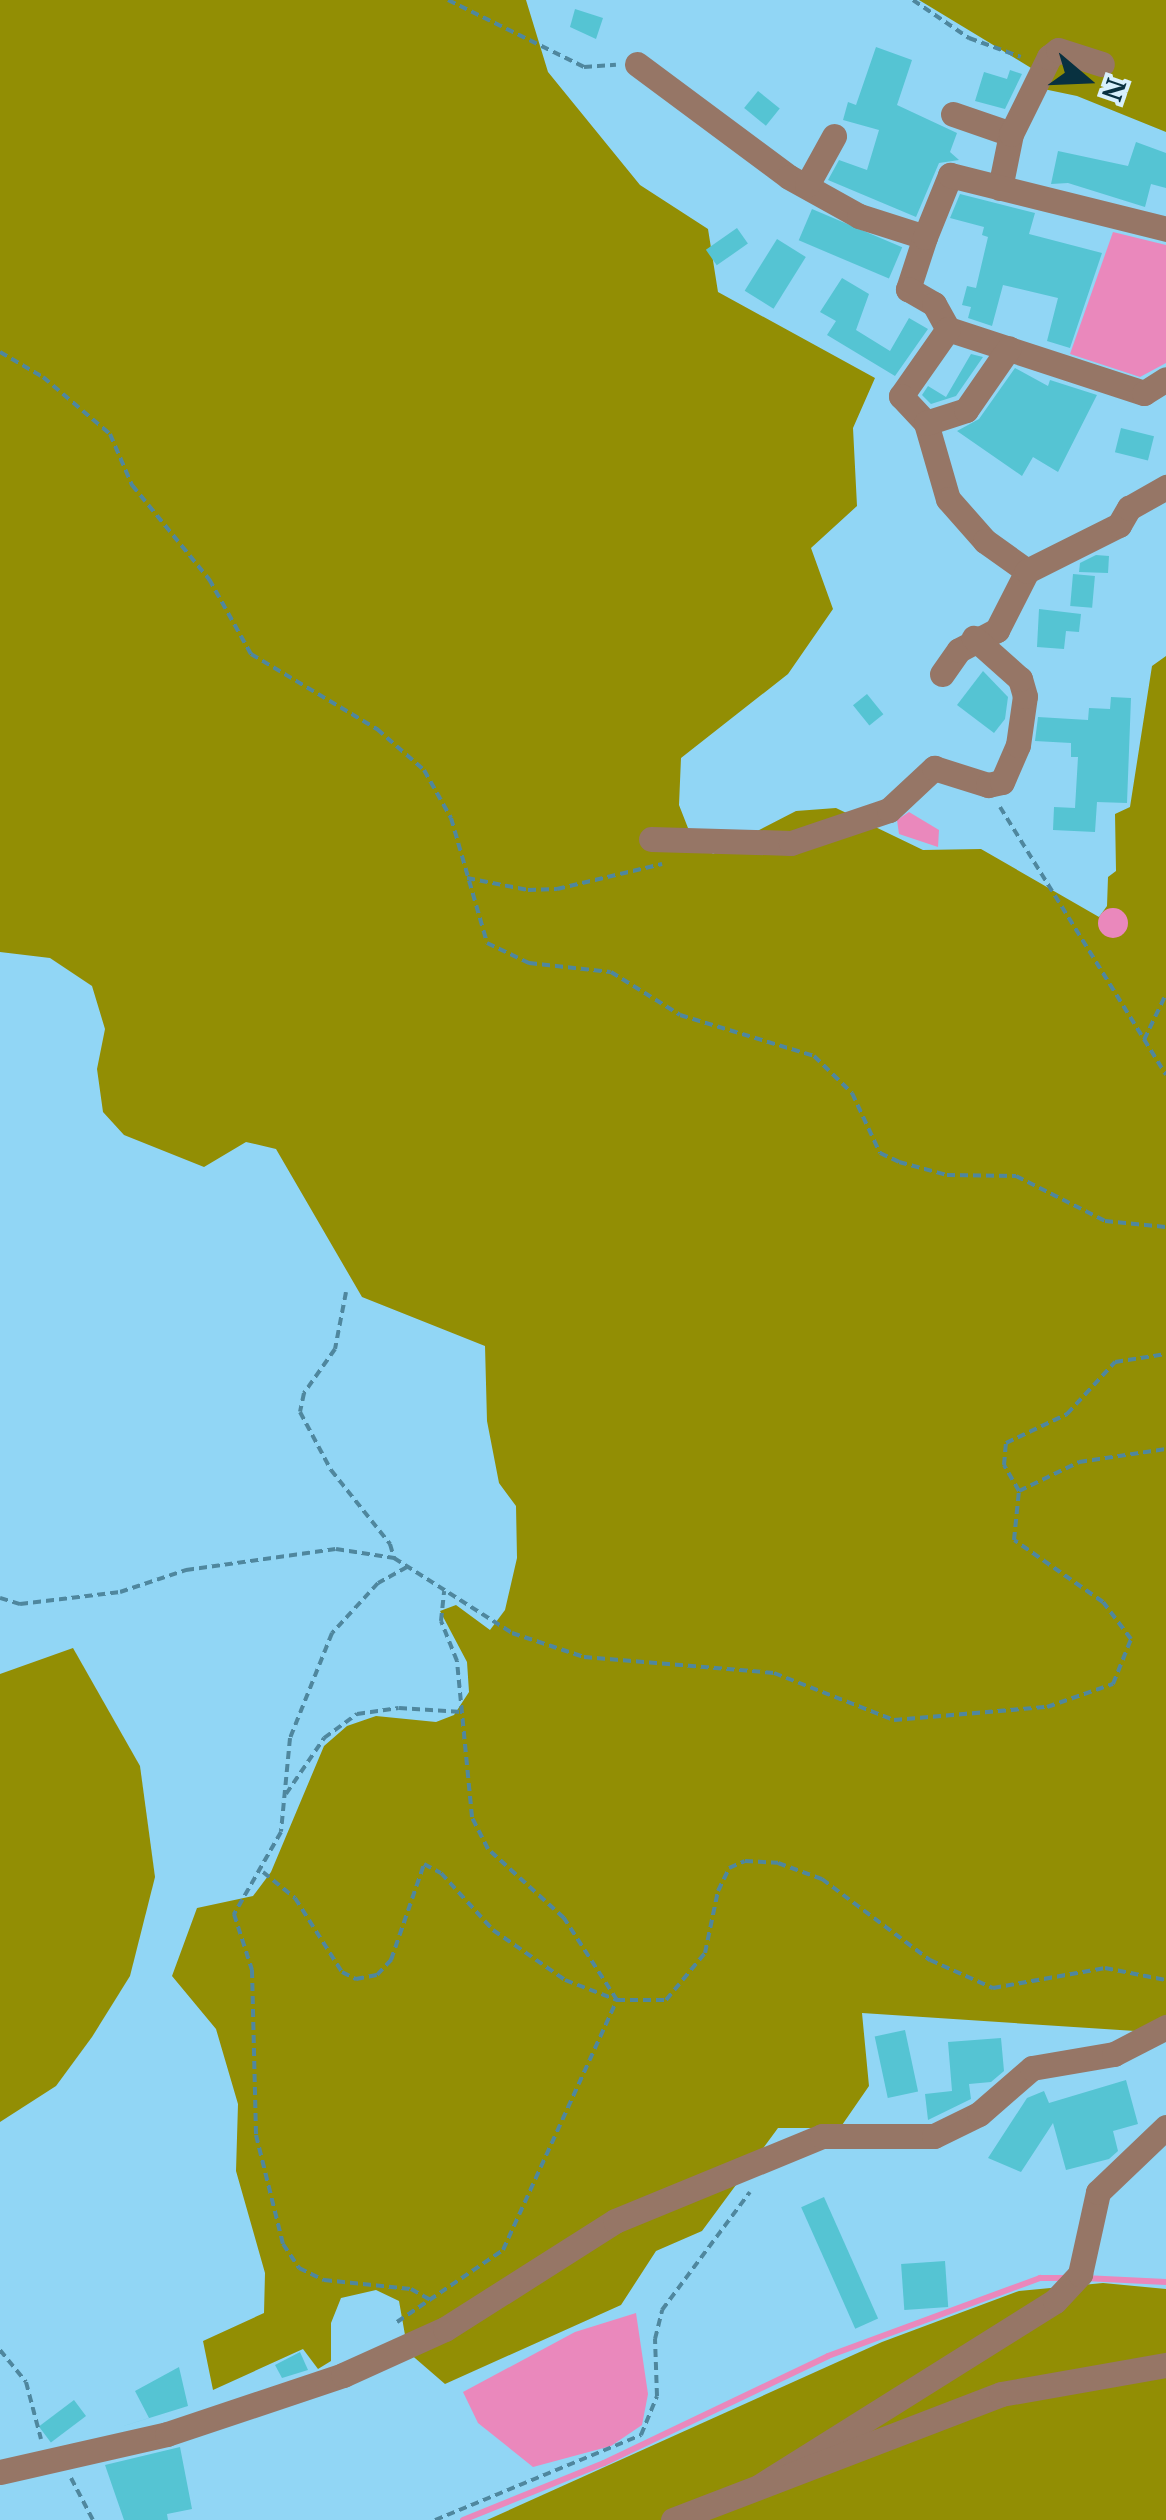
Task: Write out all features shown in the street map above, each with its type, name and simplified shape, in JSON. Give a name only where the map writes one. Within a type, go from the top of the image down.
[{"type":"street","points":[[1000,188],[1010,134],[1034,77],[1058,50],[1102,64]]},
{"type":"street","points":[[637,64],[752,153],[859,216],[925,237]]},
{"type":"street","points":[[953,114],[1010,134]]},
{"type":"street","points":[[807,185],[834,136]]},
{"type":"street","points":[[1166,229],[950,175],[908,289],[934,304],[948,330],[1144,393],[1166,379]]},
{"type":"street","points":[[948,330],[901,396],[926,423],[948,499],[985,541],[1027,572]]},
{"type":"street","points":[[926,423],[966,410],[1009,348]]},
{"type":"street","points":[[942,674],[974,638],[997,630],[1027,572],[1119,525],[1129,508],[1166,487]]},
{"type":"street","points":[[651,838],[769,846],[889,810],[934,768],[988,785],[1002,782],[1009,770],[1025,696],[1020,680],[974,638]]},
{"type":"street","points":[[0,2472],[168,2434],[398,2353],[514,2290],[615,2220],[806,2141],[934,2136],[979,2114],[1032,2068],[1114,2054],[1166,2027]]},
{"type":"street","points":[[760,2486],[1055,2300],[1080,2274],[1098,2192],[1166,2128]]},
{"type":"street","points":[[673,2520],[1001,2394],[1166,2365]]},
{"type":"path","points":[[448,0],[584,67],[637,64]]},
{"type":"path","points":[[913,0],[969,38],[1022,58],[1034,77]]},
{"type":"path","points":[[0,352],[42,377],[110,434],[132,485],[209,579],[252,654],[377,730],[424,770],[440,790],[476,921],[487,943],[504,955],[611,972],[680,1015],[814,1056],[852,1094],[880,1153],[947,1175],[1036,1181],[1105,1221],[1166,1227]]},
{"type":"path","points":[[988,785],[1118,988],[1166,1075]]},
{"type":"path","points":[[467,878],[528,890],[557,888],[675,861]]},
{"type":"path","points":[[1144,1040],[1166,994]]},
{"type":"path","points":[[346,1292],[335,1349],[304,1392],[300,1412],[331,1470],[390,1544],[394,1558]]},
{"type":"path","points":[[0,1598],[20,1604],[120,1592],[186,1570],[320,1551],[394,1558],[512,1633],[548,1647],[603,1659],[774,1673],[894,1720],[1079,1701],[1113,1684],[1131,1639],[1103,1602],[1014,1540],[1019,1490],[1004,1465],[1006,1442],[1067,1414],[1115,1362],[1166,1354]]},
{"type":"path","points":[[1019,1490],[1079,1462],[1166,1449]]},
{"type":"path","points":[[406,1566],[378,1583],[332,1633],[290,1738],[281,1832],[263,1872],[244,1890],[234,1914],[252,1970],[256,2136],[283,2244],[299,2268],[324,2280],[411,2290],[431,2300]]},
{"type":"path","points":[[444,1591],[442,1621],[457,1661],[472,1817],[488,1849],[548,1898],[617,2000]]},
{"type":"path","points":[[286,1795],[324,1738],[358,1714],[389,1708],[462,1712]]},
{"type":"path","points":[[263,1872],[286,1888],[342,1972],[356,1979],[377,1976],[391,1960],[424,1864],[516,1948],[565,1980],[617,2000],[666,2000],[688,1980],[706,1953],[718,1891],[729,1868],[745,1861],[778,1863],[822,1879],[930,1960],[993,1988],[1105,1968],[1166,1980]]},
{"type":"path","points":[[386,2332],[502,2250],[617,2000]]},
{"type":"path","points":[[435,2520],[641,2435],[657,2396],[655,2339],[662,2310],[723,2222],[763,2179]]},
{"type":"path","points":[[0,2350],[26,2382],[40,2438],[60,2460],[93,2520]]},
{"type":"shaded area","points":[[0,0],[526,0],[548,72],[640,185],[708,229],[718,292],[875,378],[853,428],[857,506],[811,548],[833,609],[788,674],[681,758],[679,805],[688,828],[713,854],[796,811],[836,808],[923,850],[981,849],[1099,917],[1107,906],[1108,877],[1116,871],[1115,814],[1130,807],[1152,666],[1166,656],[1166,2033],[862,2013],[869,2086],[840,2128],[778,2128],[702,2231],[656,2251],[621,2305],[445,2384],[408,2352],[399,2301],[376,2290],[341,2298],[331,2323],[331,2361],[318,2369],[303,2349],[213,2390],[203,2341],[264,2313],[265,2273],[236,2171],[238,2104],[216,2029],[172,1976],[197,1908],[253,1896],[271,1872],[324,1746],[347,1726],[376,1716],[436,1722],[454,1715],[469,1692],[467,1662],[440,1611],[456,1605],[490,1630],[505,1610],[517,1558],[516,1506],[499,1483],[487,1421],[485,1346],[362,1297],[276,1149],[246,1142],[204,1167],[124,1135],[103,1112],[97,1069],[105,1029],[92,986],[50,958],[0,952]]},
{"type":"shaded area","points":[[919,0],[1166,0],[1166,132],[1077,96],[1034,87],[1036,71]]},
{"type":"shaded area","points":[[1113,232],[1166,245],[1166,363],[1140,377],[1070,354]]},
{"type":"shaded area","points":[[909,812],[939,830],[938,847],[899,834],[897,820]]},
{"type":"shaded area","points":[[1113,908],[1127,917],[1128,923],[1119,937],[1113,938],[1099,929],[1098,923],[1107,909]]},
{"type":"shaded area","points":[[73,1648],[140,1766],[155,1877],[130,1976],[92,2037],[56,2086],[0,2122],[0,1674]]},
{"type":"shaded area","points":[[1103,2283],[1166,2289],[1166,2520],[487,2520],[882,2342],[1019,2291]]},
{"type":"shaded area","points":[[636,2313],[648,2394],[642,2425],[611,2446],[533,2467],[478,2423],[463,2392],[575,2332]]},
{"type":"building","points":[[575,9],[603,18],[596,39],[570,27]]},
{"type":"building","points":[[876,47],[912,60],[897,105],[957,133],[950,152],[959,160],[939,163],[916,217],[828,180],[839,160],[867,170],[879,130],[843,120],[848,102],[856,105]]},
{"type":"building","points":[[1010,70],[1022,74],[1005,109],[975,101],[984,72],[1007,79]]},
{"type":"building","points":[[758,91],[780,109],[766,126],[744,108]]},
{"type":"building","points":[[1136,142],[1166,153],[1166,188],[1151,184],[1145,207],[1068,183],[1051,184],[1058,151],[1128,166]]},
{"type":"building","points":[[960,194],[1035,213],[1029,234],[1102,253],[1070,348],[1047,341],[1058,298],[1003,285],[992,326],[968,318],[971,307],[962,305],[967,286],[976,288],[988,237],[982,235],[984,227],[950,218]]},
{"type":"building","points":[[812,209],[902,247],[889,279],[799,240]]},
{"type":"building","points":[[737,228],[748,244],[717,265],[706,250]]},
{"type":"building","points":[[777,239],[806,257],[774,309],[745,291]]},
{"type":"building","points":[[842,278],[869,294],[856,330],[890,351],[909,318],[928,329],[895,376],[827,335],[836,321],[820,312]]},
{"type":"building","points":[[971,354],[983,357],[956,396],[931,404],[922,395],[928,386],[946,397]]},
{"type":"building","points":[[1015,368],[1048,386],[1050,380],[1097,395],[1058,472],[1033,457],[1022,476],[957,431],[979,419]]},
{"type":"building","points":[[1121,428],[1154,436],[1148,460],[1115,452]]},
{"type":"building","points":[[1096,555],[1109,556],[1108,573],[1079,572],[1080,563]]},
{"type":"building","points":[[1073,574],[1095,576],[1092,608],[1070,606]]},
{"type":"building","points":[[1039,609],[1081,614],[1079,632],[1066,631],[1064,649],[1037,647]]},
{"type":"building","points":[[983,671],[1008,697],[1005,719],[994,733],[957,705]]},
{"type":"building","points":[[867,694],[883,714],[869,726],[853,705]]},
{"type":"building","points":[[1111,697],[1131,698],[1127,803],[1097,802],[1095,832],[1053,830],[1054,807],[1075,808],[1078,757],[1071,757],[1071,743],[1035,741],[1038,717],[1088,720],[1089,708],[1110,709]]},
{"type":"building","points":[[905,2030],[918,2092],[888,2098],[875,2036]]},
{"type":"building","points":[[1001,2038],[1004,2071],[991,2082],[969,2084],[971,2099],[928,2120],[925,2094],[952,2091],[948,2042]]},
{"type":"building","points":[[1126,2080],[1138,2124],[1113,2131],[1118,2151],[1109,2159],[1066,2170],[1053,2123],[1021,2172],[988,2158],[1027,2098],[1044,2091],[1049,2103]]},
{"type":"building","points":[[824,2197],[878,2319],[855,2329],[801,2207]]},
{"type":"building","points":[[945,2261],[948,2307],[904,2310],[901,2264]]},
{"type":"building","points":[[300,2352],[308,2370],[282,2378],[275,2365]]},
{"type":"building","points":[[179,2367],[188,2406],[114,2429],[149,2418],[135,2391]]},
{"type":"building","points":[[74,2400],[86,2416],[51,2442],[39,2426]]},
{"type":"building","points":[[180,2447],[192,2509],[167,2514],[168,2520],[124,2520],[105,2465]]},
{"type":"waterway","points":[[463,2520],[604,2463],[828,2356],[1040,2278],[1067,2278]]},
{"type":"waterway","points":[[1084,2278],[1166,2282]]}]
